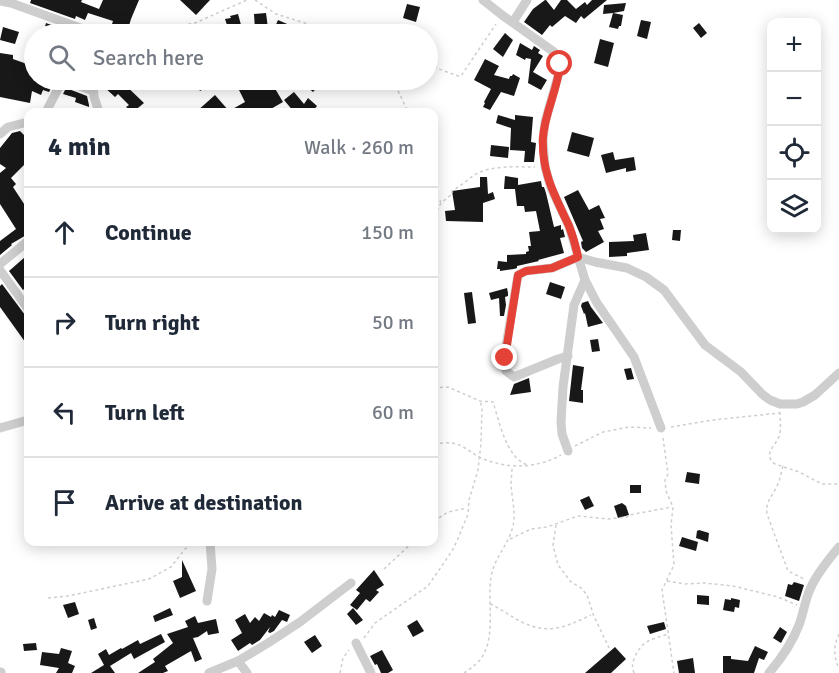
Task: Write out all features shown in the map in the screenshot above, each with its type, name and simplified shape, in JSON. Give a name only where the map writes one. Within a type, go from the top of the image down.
[{"type":"street","points":[[483,0],[554,52],[559,59],[560,69],[545,122],[543,140],[545,167],[551,188],[569,226],[585,280],[597,303],[634,357],[661,428]]},
{"type":"street","points":[[513,22],[527,0]]},
{"type":"street","points":[[0,1],[13,1],[72,24]]},
{"type":"street","points":[[48,108],[57,90]]},
{"type":"street","points":[[93,91],[97,108]]},
{"type":"street","points":[[0,134],[8,127],[24,123]]},
{"type":"street","points":[[0,264],[24,244]]},
{"type":"street","points":[[568,356],[514,377],[506,370],[505,352],[518,275],[526,271],[552,268],[578,257],[627,268],[646,277],[664,290],[705,345],[741,372],[780,409],[798,404],[815,395],[839,373]]},
{"type":"street","points":[[0,270],[24,303]]},
{"type":"street","points":[[568,451],[562,434],[561,406],[574,305],[585,280]]},
{"type":"street","points":[[0,428],[24,421]]},
{"type":"street","points":[[207,601],[212,569],[210,546]]},
{"type":"street","points":[[769,673],[793,638],[814,581],[839,547]]},
{"type":"street","points":[[209,673],[238,661],[300,622],[351,583]]},
{"type":"street","points":[[356,643],[371,673]]},
{"type":"street","points":[[238,661],[247,673]]},
{"type":"path","points":[[189,24],[247,0]]},
{"type":"path","points":[[255,0],[276,14],[308,24]]},
{"type":"path","points":[[438,69],[458,76],[462,75],[502,15]]},
{"type":"path","points":[[398,90],[406,108]]},
{"type":"path","points":[[438,209],[452,194],[452,191],[487,170],[545,167]]},
{"type":"path","points":[[438,199],[441,203]]},
{"type":"path","points":[[438,388],[447,387],[480,401],[493,402],[511,451],[527,466]]},
{"type":"path","points":[[340,673],[347,652],[365,636],[375,623],[428,586],[452,551],[468,514],[478,470],[482,408],[480,401]]},
{"type":"path","points":[[438,443],[452,443],[464,447],[479,457],[512,467],[527,466],[551,461],[603,432],[630,427],[661,428],[780,409],[780,434],[769,456],[771,460],[775,464],[809,476],[822,484],[839,484]]},
{"type":"path","points":[[661,428],[668,474],[665,480],[666,491],[673,507],[671,525],[674,566],[662,590],[674,673]]},
{"type":"path","points":[[783,466],[776,488],[765,507],[766,514],[788,572],[814,581]]},
{"type":"path","points":[[464,673],[483,656],[490,636],[492,572],[509,539],[513,525],[512,467]]},
{"type":"path","points":[[509,539],[531,529],[556,525],[578,516],[608,519],[673,507]]},
{"type":"path","points":[[438,518],[448,512],[468,508]]},
{"type":"path","points":[[556,525],[553,545],[558,565],[571,582],[587,595],[609,648]]},
{"type":"path","points":[[48,598],[149,579],[171,567],[189,546]]},
{"type":"path","points":[[384,569],[409,546]]},
{"type":"path","points":[[666,581],[733,586],[778,597],[786,602],[805,607]]},
{"type":"path","points":[[490,604],[525,624],[549,630],[564,627],[593,614]]},
{"type":"path","points":[[634,673],[632,665],[641,646],[668,634]]},
{"type":"path","points":[[839,634],[835,651],[839,669]]},
{"type":"building","points":[[31,0],[82,0],[81,2],[99,9],[103,0],[139,0],[130,24],[112,24],[113,21],[88,13],[85,20],[76,16],[75,19],[30,3]]},
{"type":"building","points":[[180,0],[210,0],[196,15]]},
{"type":"building","points":[[545,0],[554,10],[561,0],[567,0],[576,9],[585,2],[587,5],[592,0],[607,0],[584,19],[581,16],[576,23],[565,16],[552,27],[550,25],[542,35],[524,22],[533,9]]},
{"type":"building","points":[[626,3],[624,11],[603,14],[604,5]]},
{"type":"building","points":[[407,4],[420,7],[416,22],[403,18]]},
{"type":"building","points":[[266,13],[267,24],[255,24],[254,14]]},
{"type":"building","points":[[613,13],[623,15],[621,26],[618,29],[609,27]]},
{"type":"building","points":[[238,14],[241,24],[227,24],[225,19],[231,18],[230,16]]},
{"type":"building","points":[[641,20],[651,22],[647,39],[637,36]]},
{"type":"building","points":[[699,23],[707,33],[701,38],[693,28]]},
{"type":"building","points":[[3,27],[19,32],[15,44],[0,40]]},
{"type":"building","points":[[505,33],[513,40],[503,57],[493,49]]},
{"type":"building","points":[[600,39],[614,43],[608,67],[594,63]]},
{"type":"building","points":[[520,43],[532,50],[534,46],[543,56],[533,72],[547,80],[541,90],[528,83],[531,59],[526,58],[525,60],[516,55]]},
{"type":"building","points":[[0,53],[13,55],[13,59],[24,63],[24,90],[43,90],[41,95],[32,91],[30,103],[0,97]]},
{"type":"building","points":[[485,59],[499,66],[494,75],[509,79],[513,74],[520,78],[514,96],[501,92],[490,110],[483,107],[491,89],[474,80]]},
{"type":"building","points":[[65,90],[71,90],[87,96],[89,107],[75,102],[76,98],[63,94]]},
{"type":"building","points":[[107,90],[130,90],[144,103],[138,108],[127,108],[129,105],[118,94],[115,97]]},
{"type":"building","points":[[239,90],[276,90],[283,102],[272,108],[234,108],[245,102]]},
{"type":"building","points":[[294,92],[304,104],[308,98],[317,106],[315,108],[291,108],[284,100]]},
{"type":"building","points":[[215,95],[226,108],[200,108]]},
{"type":"building","points":[[498,115],[515,120],[515,115],[533,117],[531,142],[536,143],[534,162],[524,162],[525,151],[510,150],[511,128],[496,123]]},
{"type":"building","points":[[20,131],[24,135],[24,165],[11,178],[16,184],[13,187],[24,204],[24,236],[11,244],[0,255],[0,241],[16,229],[0,204],[0,173],[6,168],[0,164],[0,148],[12,133]]},
{"type":"building","points":[[572,132],[594,138],[589,157],[567,151]]},
{"type":"building","points":[[491,145],[509,147],[508,158],[490,156]]},
{"type":"building","points":[[613,152],[615,160],[634,157],[636,170],[626,172],[626,168],[606,173],[601,155]]},
{"type":"building","points":[[505,176],[518,178],[518,185],[541,181],[554,227],[561,225],[561,230],[563,229],[565,237],[560,238],[564,253],[517,266],[514,269],[500,271],[497,269],[498,261],[507,262],[507,255],[526,254],[529,251],[528,246],[531,246],[529,232],[540,231],[536,211],[525,212],[524,206],[517,206],[515,189],[504,189]]},
{"type":"building","points":[[480,177],[487,177],[488,194],[493,192],[495,199],[483,203],[483,222],[446,221],[445,211],[455,210],[452,191],[480,187]]},
{"type":"building","points":[[578,190],[589,210],[599,205],[605,218],[600,219],[604,229],[598,231],[604,242],[586,252],[582,248],[581,242],[583,241],[564,197]]},
{"type":"building","points":[[673,230],[681,230],[680,241],[672,240]]},
{"type":"building","points":[[646,233],[649,250],[627,253],[627,256],[609,257],[609,242],[634,241],[633,235]]},
{"type":"building","points":[[24,258],[23,290],[9,271]]},
{"type":"building","points":[[550,282],[565,287],[561,299],[546,294]]},
{"type":"building","points":[[2,284],[24,314],[24,340],[0,307],[0,286]]},
{"type":"building","points":[[507,288],[508,296],[505,297],[504,316],[500,316],[499,298],[491,300],[489,293]]},
{"type":"building","points":[[472,292],[476,323],[468,324],[464,293]]},
{"type":"building","points":[[588,301],[603,323],[588,327],[581,306],[582,303]]},
{"type":"building","points":[[598,339],[600,351],[592,352],[590,340]]},
{"type":"building","points":[[573,365],[584,367],[581,390],[583,390],[583,403],[569,401]]},
{"type":"building","points":[[631,368],[634,379],[627,380],[624,369]]},
{"type":"building","points":[[529,378],[531,392],[510,395],[514,384]]},
{"type":"building","points":[[687,472],[700,474],[699,484],[685,482]]},
{"type":"building","points":[[630,485],[641,485],[641,493],[630,493]]},
{"type":"building","points":[[589,496],[594,506],[585,510],[580,500]]},
{"type":"building","points":[[622,503],[626,506],[629,515],[618,518],[614,506]]},
{"type":"building","points":[[699,530],[709,533],[708,542],[696,538]]},
{"type":"building","points":[[682,537],[698,542],[696,551],[679,546]]},
{"type":"building","points":[[182,560],[196,591],[180,598],[173,581],[182,577]]},
{"type":"building","points":[[374,570],[384,585],[376,590],[379,592],[370,602],[366,599],[357,610],[350,605],[360,593],[356,590]]},
{"type":"building","points":[[794,582],[804,585],[799,601],[785,596],[788,584],[792,585]]},
{"type":"building","points":[[697,595],[709,596],[709,605],[697,604]]},
{"type":"building","points":[[731,598],[740,600],[739,608],[735,607],[734,612],[723,610],[725,599],[731,600]]},
{"type":"building","points":[[75,602],[79,614],[68,618],[63,605]]},
{"type":"building","points":[[170,608],[173,615],[155,622],[153,616]]},
{"type":"building","points":[[353,608],[363,620],[356,625],[347,614]]},
{"type":"building","points":[[279,610],[290,615],[287,622],[282,620],[270,633],[268,632],[270,627],[260,640],[238,651],[231,640],[242,633],[235,620],[245,614],[250,623],[255,617],[259,621],[264,613],[275,617]]},
{"type":"building","points":[[195,616],[198,623],[216,619],[219,633],[208,635],[207,631],[193,638],[202,659],[195,662],[191,651],[165,666],[168,671],[138,673],[155,662],[153,659],[173,643],[167,634],[188,627],[185,621]]},
{"type":"building","points":[[94,618],[97,628],[91,630],[88,620]]},
{"type":"building","points":[[417,620],[424,631],[413,637],[407,626]]},
{"type":"building","points":[[664,622],[666,629],[650,634],[647,626]]},
{"type":"building","points":[[780,627],[787,632],[781,643],[773,638]]},
{"type":"building","points":[[161,634],[165,642],[134,659],[131,653],[110,666],[115,673],[91,673],[104,665],[98,654],[106,649],[109,655],[138,640],[140,644]]},
{"type":"building","points":[[315,635],[322,646],[312,653],[304,642]]},
{"type":"building","points":[[36,643],[37,650],[24,651],[23,644]]},
{"type":"building","points":[[755,646],[768,652],[764,660],[759,658],[754,673],[723,673],[723,656],[748,661]]},
{"type":"building","points":[[615,647],[626,659],[611,673],[585,673]]},
{"type":"building","points":[[61,648],[72,651],[68,663],[75,666],[72,673],[56,673],[59,668],[40,665],[42,652],[59,654]]},
{"type":"building","points":[[382,650],[393,670],[388,673],[381,673],[370,656]]},
{"type":"building","points":[[693,658],[695,673],[679,673],[677,661]]},
{"type":"route","points":[[505,358],[518,275],[526,271],[552,268],[578,257],[569,226],[551,188],[545,167],[543,140],[545,122],[560,64]]}]
